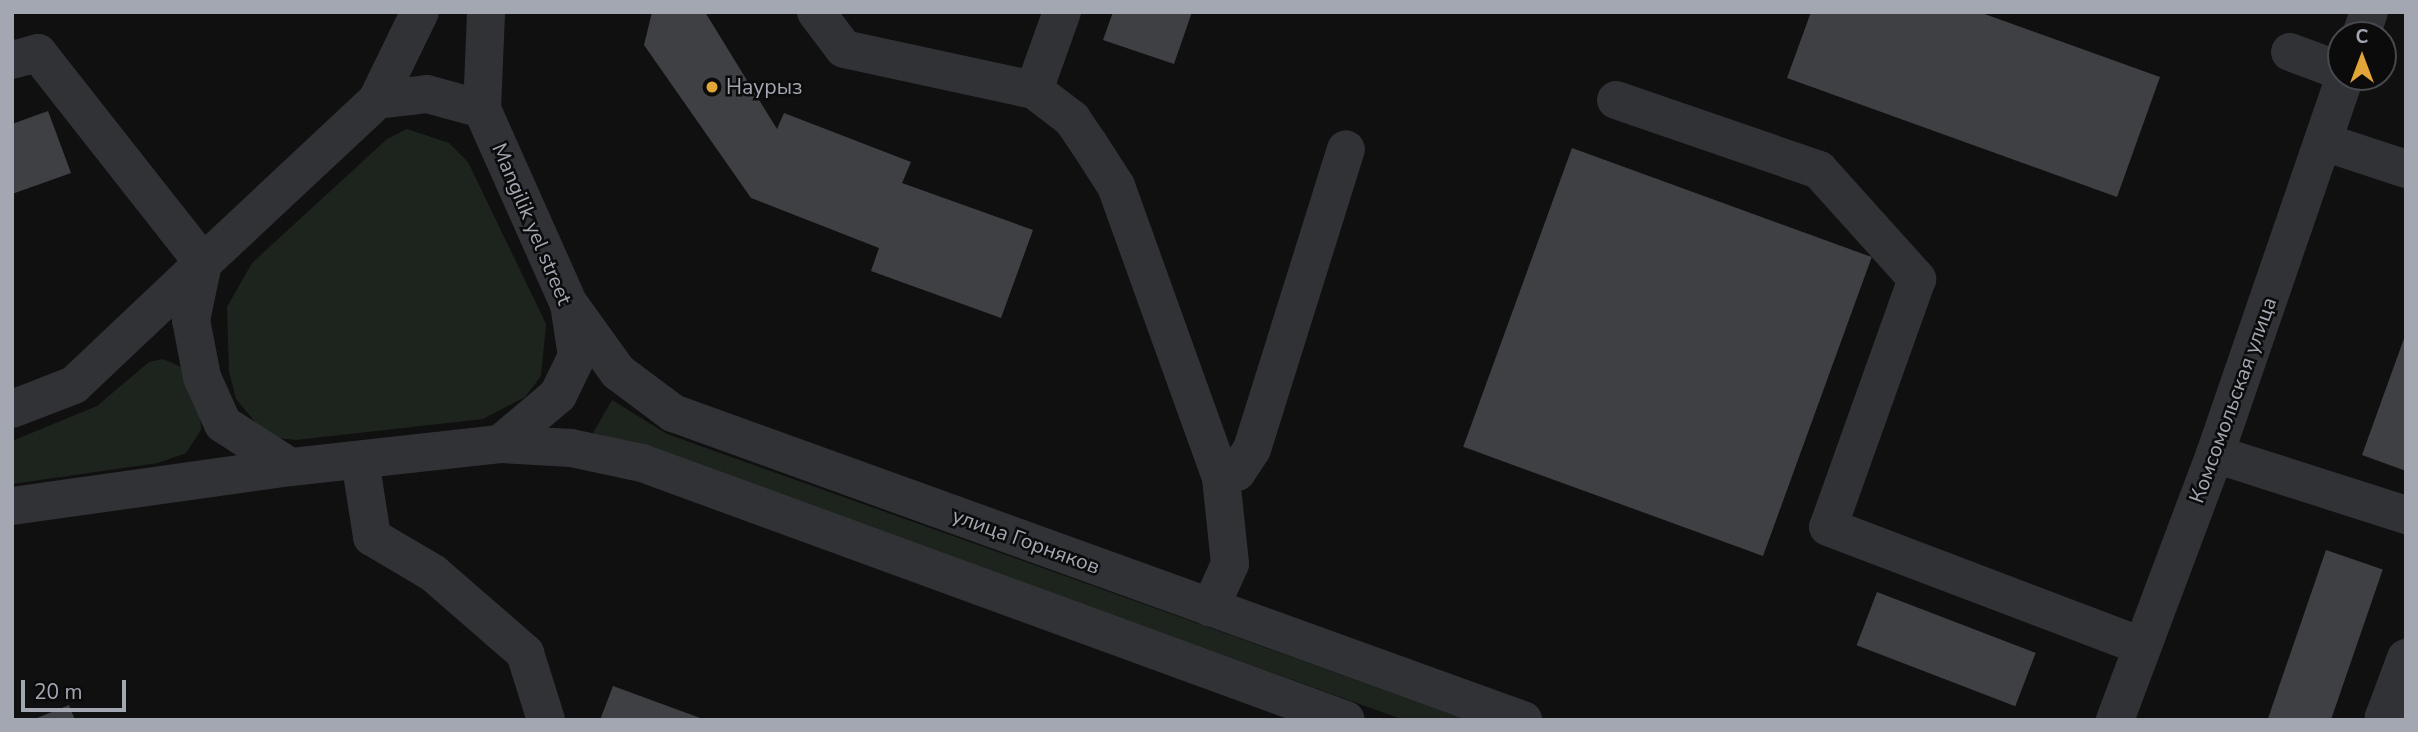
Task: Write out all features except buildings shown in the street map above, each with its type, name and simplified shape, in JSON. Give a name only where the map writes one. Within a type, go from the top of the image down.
[{"type":"street","points":[[12,409],[74,385],[377,100],[420,12]]},
{"type":"street","points":[[377,100],[427,94],[482,109],[486,12]]},
{"type":"street","points":[[816,12],[844,49],[1034,90],[1072,119],[1116,186],[1221,478],[1230,564],[1210,608]]},
{"type":"street","points":[[1034,90],[1062,12]]},
{"type":"street","points":[[2290,52],[2327,66]]},
{"type":"street","points":[[12,60],[38,53],[203,263]]},
{"type":"street","name":"Комсомольская улица","points":[[2115,720],[2216,454],[2340,91]]},
{"type":"street","points":[[1616,100],[1819,170],[1917,279],[1828,527],[2143,646]]},
{"type":"street","name":"Mangilik yel street","points":[[482,109],[569,304],[577,356],[558,395],[500,444]]},
{"type":"street","points":[[2324,142],[2406,169]]},
{"type":"street","points":[[1221,478],[1237,472],[1252,449],[1346,149]]},
{"type":"street","points":[[203,263],[191,320],[202,377],[223,424],[290,467]]},
{"type":"street","name":"улица Горняков","points":[[569,304],[618,372],[673,413],[1523,720]]},
{"type":"street","points":[[12,506],[290,467],[500,444],[570,448],[642,463],[1346,720]]},
{"type":"street","points":[[2216,454],[2406,515]]},
{"type":"street","points":[[360,460],[372,537],[433,573],[525,653],[546,720]]},
{"type":"street","points":[[2390,720],[2384,718],[2406,658]]},
{"type":"shaded area","points":[[407,129],[449,143],[468,162],[546,324],[541,376],[525,397],[483,419],[296,440],[268,437],[236,399],[229,371],[227,307],[252,263],[387,139]]},
{"type":"shaded area","points":[[163,359],[181,367],[200,409],[201,430],[186,453],[158,463],[12,484],[12,441],[97,406],[149,362]]},
{"type":"shaded area","points":[[612,400],[667,434],[1468,720],[1404,720],[644,447],[589,440]]},
{"type":"place","name":"Наурыз","points":[[712,87]]}]
